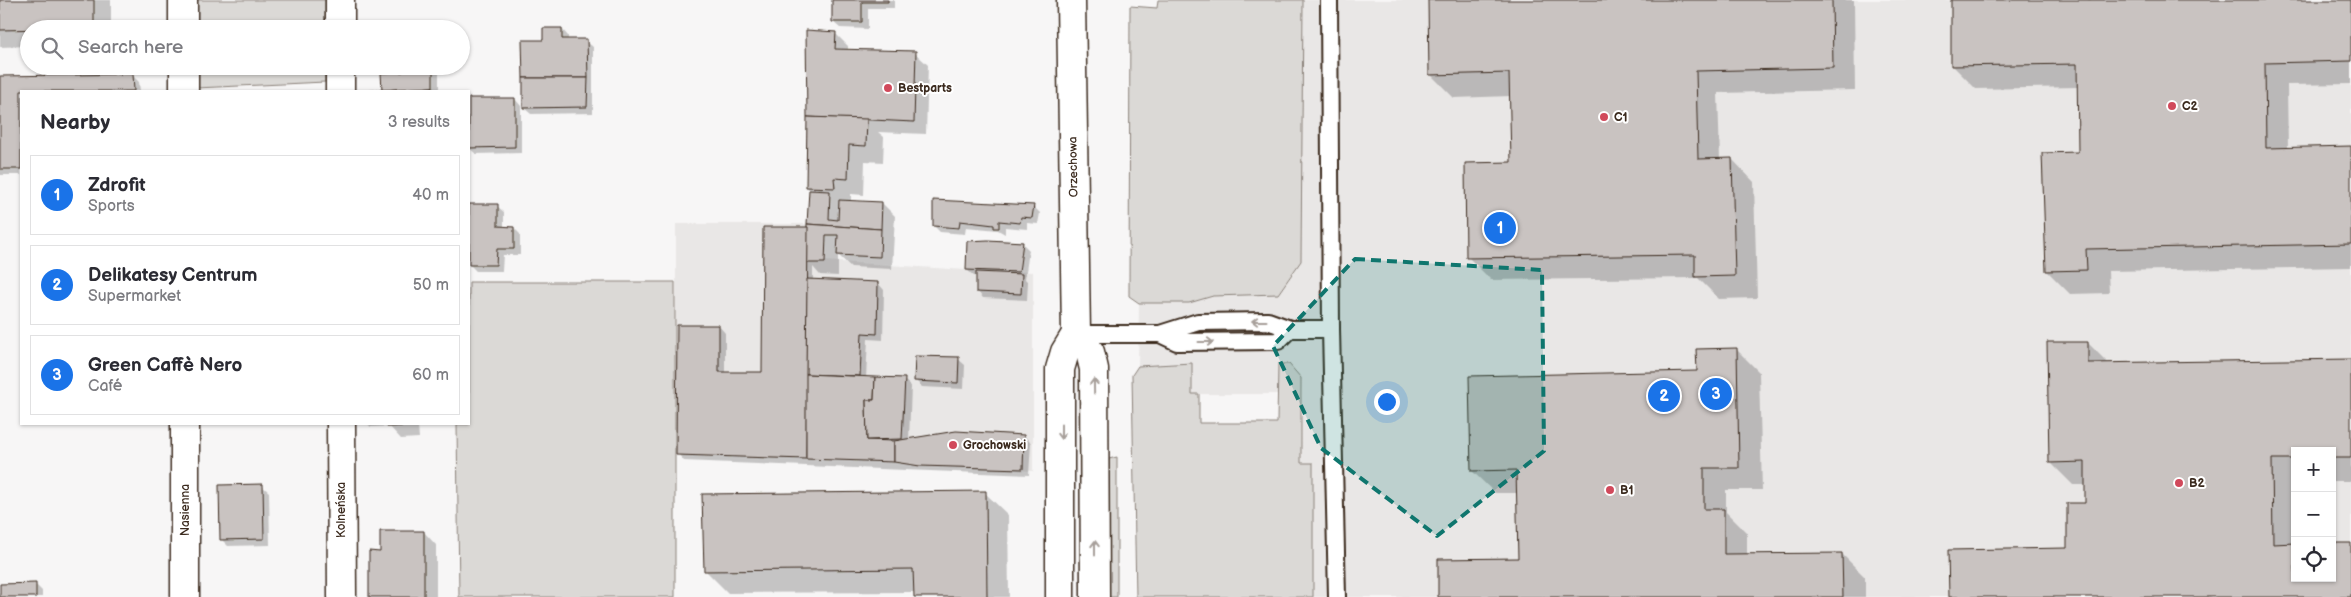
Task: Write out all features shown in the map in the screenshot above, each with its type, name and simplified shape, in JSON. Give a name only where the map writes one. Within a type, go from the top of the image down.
[{"type":"street","points":[[183,0],[183,20]]},
{"type":"street","points":[[340,0],[340,20]]},
{"type":"street","name":"Orzechowa","points":[[1060,597],[1060,369],[1066,352],[1076,334],[1071,0]]},
{"type":"street","points":[[184,75],[184,90]]},
{"type":"street","points":[[340,75],[340,90]]},
{"type":"street","points":[[1076,334],[1090,352],[1094,369],[1095,597]]},
{"type":"street","name":"Nasienna","points":[[184,597],[185,425]]},
{"type":"street","name":"Kolneńska","points":[[341,425],[342,597]]},
{"type":"lane","points":[[1330,0],[1331,329],[1337,597]]},
{"type":"lane","points":[[1076,334],[1160,334],[1198,322],[1268,321],[1290,330],[1331,329]]},
{"type":"highlighted area","points":[[1355,259],[1542,270],[1544,451],[1437,536],[1321,448],[1273,346]]},
{"type":"shaded area","points":[[195,0],[325,0],[325,20],[195,20]]},
{"type":"shaded area","points":[[1158,0],[1303,0],[1301,261],[1278,294],[1213,296],[1189,303],[1139,303],[1129,296],[1130,6],[1157,8]]},
{"type":"shaded area","points":[[1303,0],[2351,0],[2351,597],[1313,597],[1313,463],[1301,463],[1302,393],[1301,378],[1296,371],[1289,364],[1278,364],[1277,394],[1192,394],[1192,363],[1138,366],[1139,303],[1189,303],[1213,296],[1278,294],[1301,261]]},
{"type":"shaded area","points":[[196,75],[325,75],[325,82],[196,88]]},
{"type":"shaded area","points":[[676,224],[807,224],[807,263],[825,263],[825,261],[966,270],[1033,272],[1033,471],[920,466],[894,462],[676,455]]},
{"type":"shaded area","points":[[470,282],[675,282],[675,597],[459,597],[457,425],[470,425]]},
{"type":"shaded area","points":[[1192,363],[1192,394],[1199,394],[1199,423],[1277,423],[1278,364],[1289,364],[1301,378],[1301,463],[1313,463],[1313,597],[1136,597],[1132,375],[1138,366]]},
{"type":"shaded area","points":[[1117,457],[1117,597],[1107,597],[1109,459]]},
{"type":"building","points":[[0,0],[94,0],[94,20],[20,20],[20,30],[0,30]]},
{"type":"building","points":[[832,0],[888,0],[888,2],[862,2],[862,22],[832,22]]},
{"type":"building","name":"C1","points":[[1428,0],[1832,0],[1833,68],[1696,71],[1698,159],[1732,158],[1735,276],[1695,277],[1695,255],[1466,258],[1465,163],[1511,162],[1509,73],[1429,75]]},
{"type":"building","name":"C2","points":[[1951,0],[2351,0],[2351,61],[2265,63],[2266,148],[2351,146],[2351,244],[2086,249],[2087,270],[2046,271],[2042,153],[2078,152],[2077,64],[1951,66]]},
{"type":"building","points":[[543,28],[562,28],[562,39],[587,39],[588,78],[523,78],[522,40],[543,40]]},
{"type":"building","points":[[806,30],[836,32],[835,49],[916,51],[914,122],[807,117]]},
{"type":"building","points":[[133,75],[134,90],[20,90],[20,169],[0,169],[0,76]]},
{"type":"building","points":[[381,75],[433,75],[433,87],[382,90]]},
{"type":"building","points":[[523,78],[588,78],[587,107],[523,108]]},
{"type":"building","points":[[433,87],[433,90],[382,90]]},
{"type":"building","points":[[470,98],[515,98],[515,147],[470,148]]},
{"type":"building","points":[[807,117],[867,119],[866,146],[849,145],[848,179],[834,178],[835,188],[806,187]]},
{"type":"building","points":[[809,190],[830,191],[829,219],[838,220],[839,200],[882,202],[881,229],[807,224]]},
{"type":"building","points":[[933,200],[1034,205],[1032,218],[1021,217],[1020,223],[999,221],[999,228],[994,228],[994,225],[960,221],[959,228],[933,226]]},
{"type":"building","points":[[470,204],[498,204],[498,226],[514,227],[514,249],[497,249],[496,265],[470,265]]},
{"type":"building","points":[[807,224],[881,229],[880,257],[837,255],[838,235],[826,235],[825,263],[806,263]]},
{"type":"building","points":[[763,227],[808,227],[806,459],[676,455],[677,325],[719,325],[719,372],[762,372]]},
{"type":"building","points":[[967,241],[1023,242],[1019,272],[966,270]]},
{"type":"building","points":[[976,272],[1022,274],[1021,294],[976,292]]},
{"type":"building","points":[[807,279],[878,282],[877,334],[862,333],[860,376],[806,374]]},
{"type":"building","name":"B2","points":[[2047,342],[2088,342],[2088,363],[2351,359],[2351,458],[2336,458],[2336,447],[2291,447],[2291,459],[2272,459],[2273,544],[2291,543],[2291,582],[2336,582],[2336,543],[2351,543],[2351,597],[1949,597],[1948,550],[2067,548],[2067,503],[2085,503],[2085,462],[2049,463]]},
{"type":"building","name":"B1","points":[[1737,348],[1739,468],[1704,468],[1704,509],[1724,509],[1724,554],[1842,553],[1843,597],[1438,597],[1438,559],[1518,558],[1516,470],[1471,471],[1469,376],[1697,371],[1696,349]]},
{"type":"building","points":[[915,356],[959,357],[958,383],[914,381]]},
{"type":"building","points":[[806,374],[875,377],[874,400],[866,400],[867,440],[894,441],[894,462],[806,459]]},
{"type":"building","points":[[875,377],[905,378],[902,439],[867,440],[866,400],[874,400]]},
{"type":"building","points":[[387,425],[407,425],[407,426],[387,427]]},
{"type":"building","points":[[956,431],[1024,435],[1023,469],[920,466],[894,462],[894,441]]},
{"type":"building","points":[[263,484],[264,539],[220,540],[219,485]]},
{"type":"building","points":[[986,491],[987,597],[914,597],[913,569],[704,571],[702,494]]},
{"type":"building","points":[[380,531],[424,531],[424,597],[369,597],[369,551],[380,552]]},
{"type":"building","points":[[36,583],[36,597],[0,597],[0,584]]},
{"type":"place","name":"Bestparts","points":[[888,88]]},
{"type":"place","name":"C2","points":[[2172,106]]},
{"type":"place","name":"C1","points":[[1604,117]]},
{"type":"place","name":"Zdrofit","points":[[1500,228]]},
{"type":"place","name":"Green Caffè Nero","points":[[1716,394]]},
{"type":"place","name":"Delikatesy Centrum","points":[[1664,396]]},
{"type":"place","name":"Grochowski","points":[[953,445]]},
{"type":"place","name":"B2","points":[[2179,483]]},
{"type":"place","name":"B1","points":[[1610,490]]}]
